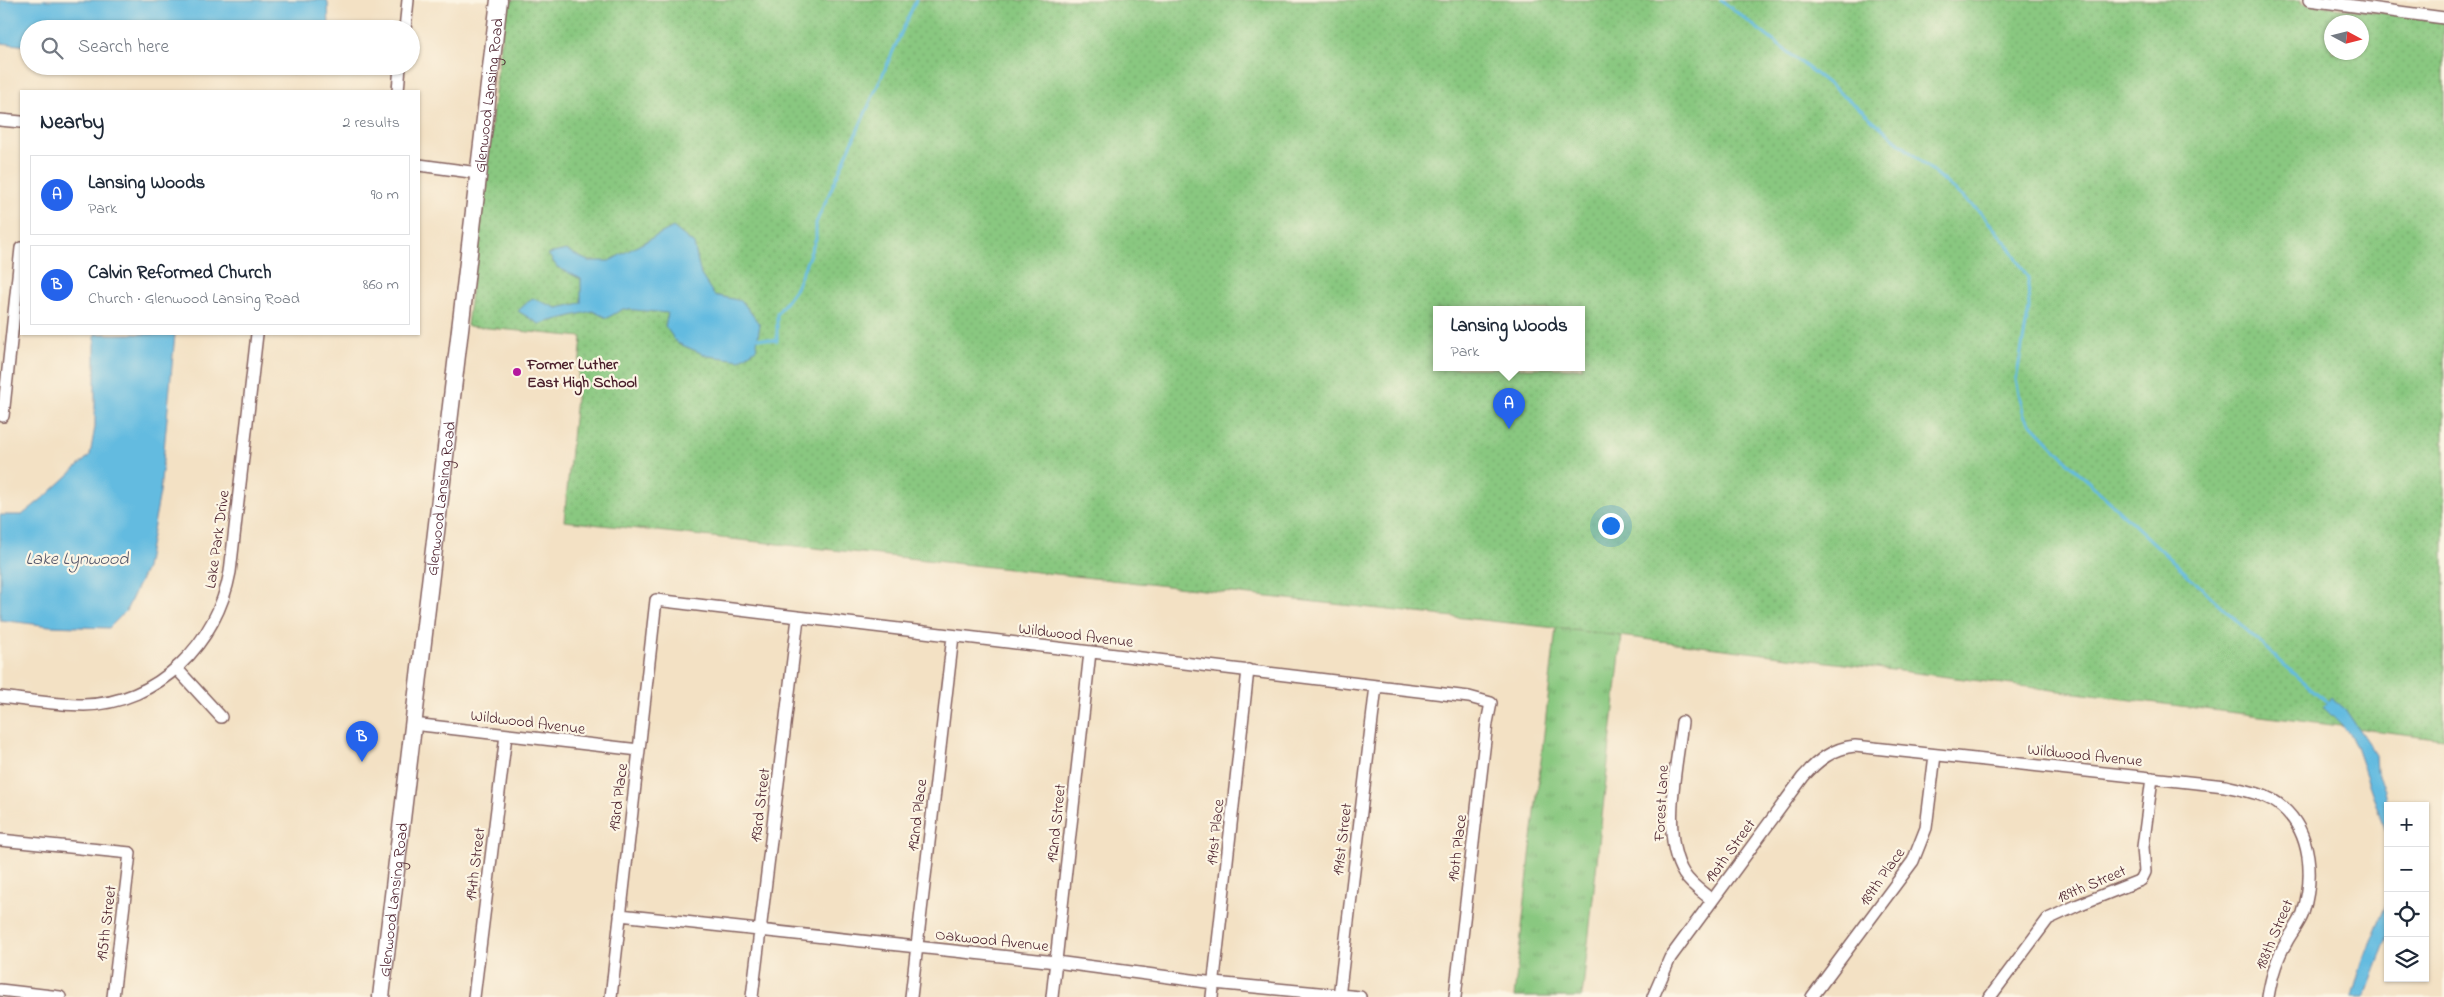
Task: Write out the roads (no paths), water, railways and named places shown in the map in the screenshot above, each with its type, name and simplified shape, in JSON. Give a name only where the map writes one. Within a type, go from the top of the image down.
[{"type":"main road","name":"Glenwood Lansing Road","points":[[381,997],[499,0]]},
{"type":"street","points":[[405,20],[408,0]]},
{"type":"street","points":[[2309,1],[2444,18]]},
{"type":"street","points":[[398,90],[399,75]]},
{"type":"street","points":[[0,120],[20,122]]},
{"type":"street","points":[[420,165],[478,173]]},
{"type":"street","points":[[3,416],[20,257]]},
{"type":"street","name":"Lake Park Drive","points":[[0,696],[69,704],[103,703],[147,688],[178,669],[207,634],[222,603],[227,585],[257,335]]},
{"type":"street","name":"Wildwood Avenue","points":[[656,600],[1469,697],[1491,703]]},
{"type":"street","name":"193rd Place","points":[[611,997],[656,600]]},
{"type":"street","name":"193rd Street","points":[[752,997],[798,618]]},
{"type":"street","name":"192nd Place","points":[[911,997],[953,636]]},
{"type":"street","name":"192nd Street","points":[[1052,997],[1090,652]]},
{"type":"street","points":[[178,669],[221,717]]},
{"type":"street","name":"191st Place","points":[[1212,997],[1248,670]]},
{"type":"street","name":"191st Street","points":[[1339,996],[1376,686]]},
{"type":"street","name":"190th Place","points":[[1455,997],[1487,723],[1491,703]]},
{"type":"street","name":"Forest Lane","points":[[1682,722],[1673,809],[1672,846],[1686,876],[1712,900]]},
{"type":"street","name":"Wildwood Avenue","points":[[413,724],[639,750]]},
{"type":"street","name":"194th Street","points":[[474,997],[506,735]]},
{"type":"street","name":"Wildwood Avenue","points":[[1855,746],[2152,778],[2253,792],[2282,806],[2299,827]]},
{"type":"street","name":"190th Street","points":[[1652,997],[1670,958],[1812,767],[1832,753],[1855,746]]},
{"type":"street","name":"189th Place","points":[[1812,997],[1913,861],[1926,828],[1935,755]]},
{"type":"street","name":"189th Street","points":[[1990,997],[2048,919],[2141,880],[2145,872],[2143,847],[2152,778]]},
{"type":"street","name":"188th Street","points":[[2268,997],[2270,981],[2284,945],[2302,915],[2308,890],[2310,862],[2299,827]]},
{"type":"street","name":"195th Street","points":[[0,840],[130,853],[113,997]]},
{"type":"street","name":"Oakwood Avenue","points":[[620,915],[1360,997]]},
{"type":"street","points":[[0,990],[60,997]]},
{"type":"water","points":[[0,0],[326,0],[328,2],[329,20],[20,20],[20,45],[0,43]]},
{"type":"water","points":[[673,227],[694,244],[701,275],[714,295],[742,301],[760,325],[756,349],[740,360],[708,356],[677,343],[665,326],[668,313],[623,309],[607,318],[592,311],[539,324],[518,311],[532,298],[557,308],[581,303],[581,279],[557,267],[548,254],[566,250],[588,261],[609,261]]},
{"type":"water","name":"Lake Lynwood","points":[[95,335],[175,335],[160,492],[146,568],[126,611],[109,628],[50,626],[0,620],[0,515],[22,515],[48,494],[90,455],[95,427]]},
{"type":"water","points":[[2331,697],[2345,709],[2376,755],[2377,772],[2385,789],[2387,802],[2384,802],[2384,828],[2356,747],[2349,733],[2323,707]]},
{"type":"water","points":[[2384,910],[2384,946],[2365,997],[2352,997],[2362,962]]},
{"type":"waterway","points":[[758,338],[777,341],[777,314],[796,288],[816,239],[816,223],[916,0]]},
{"type":"waterway","points":[[1721,0],[1854,104],[1980,212],[2009,246],[2028,278],[2029,308],[2016,380],[2024,416],[2075,469],[2272,654],[2328,703]]},
{"type":"place","name":"Former Luther East High School","points":[[517,372]]},
{"type":"place","name":"Lansing Woods","points":[[1509,429]]},
{"type":"place","name":"Calvin Reformed Church","points":[[362,762]]}]
